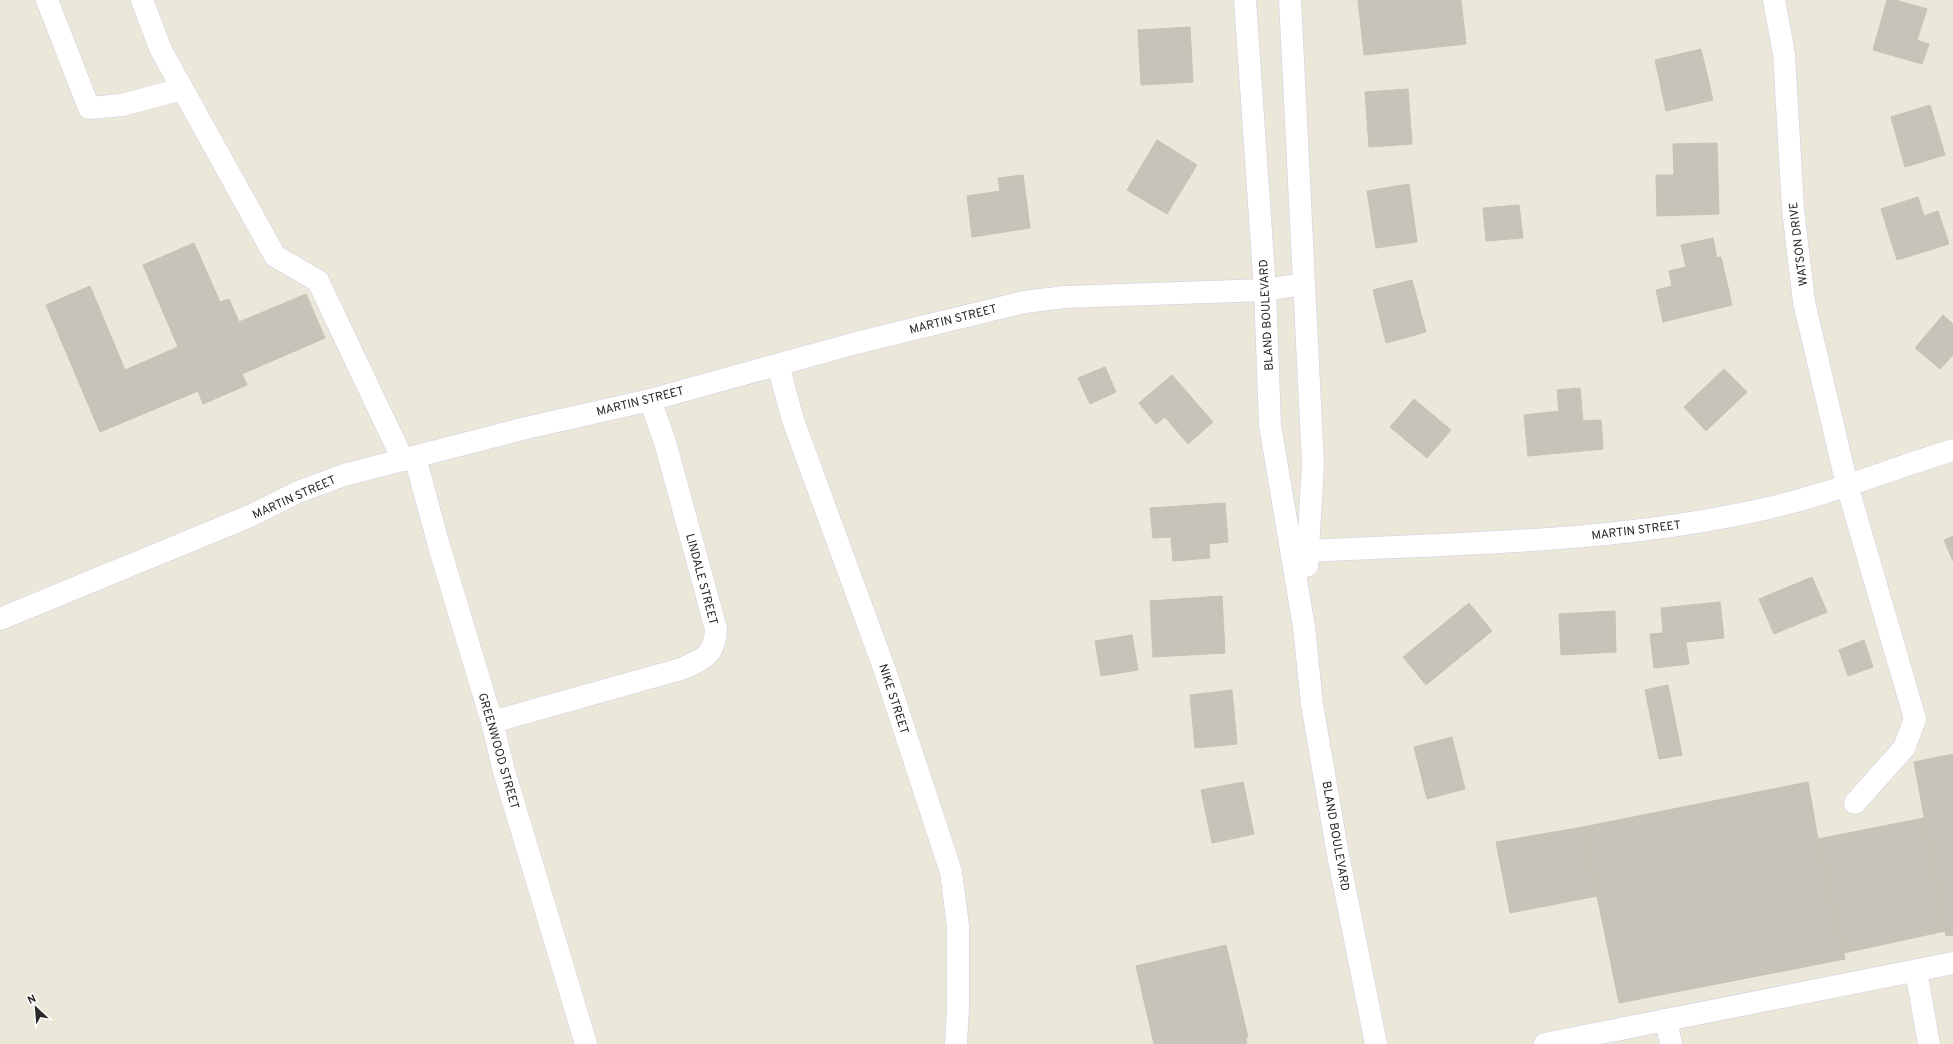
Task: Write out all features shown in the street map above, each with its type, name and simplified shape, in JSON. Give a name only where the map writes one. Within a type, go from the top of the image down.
[{"type":"street","points":[[47,0],[89,108],[122,105],[182,89]]},
{"type":"street","name":"GREENWOOD STREET","points":[[142,0],[161,50],[275,256],[318,281],[409,459],[439,546],[492,722],[504,771],[586,1044]]},
{"type":"street","name":"BLAND BOULEVARD","points":[[1245,0],[1265,290],[1270,425],[1304,627],[1312,704],[1317,734],[1338,855],[1376,1044]]},
{"type":"street","name":"BLAND BOULEVARD","points":[[1290,0],[1313,464],[1304,627]]},
{"type":"street","name":"WATSON DRIVE","points":[[1774,0],[1784,54],[1793,209],[1804,302],[1847,485],[1915,719],[1904,748],[1855,804]]},
{"type":"street","name":"MARTIN STREET","points":[[0,619],[250,516],[298,492],[344,475],[526,428],[650,400],[856,343],[1024,302],[1065,297],[1265,290],[1304,284]]},
{"type":"street","name":"NIKE STREET","points":[[778,365],[793,420],[884,668],[951,872],[958,926],[958,1007],[956,1044]]},
{"type":"street","name":"LINDALE STREET","points":[[492,722],[681,669],[703,659],[711,651],[715,640],[716,629],[665,442],[650,400]]},
{"type":"street","name":"MARTIN STREET","points":[[1308,552],[1594,535],[1670,527],[1765,509],[1847,485],[1953,450]]},
{"type":"street","points":[[1545,1044],[1953,963]]},
{"type":"street","points":[[1916,970],[1929,1044]]},
{"type":"street","points":[[1666,1020],[1670,1044]]},
{"type":"building","points":[[1358,0],[1461,0],[1466,44],[1364,55]]},
{"type":"building","points":[[1887,0],[1895,0],[1927,9],[1917,40],[1929,44],[1922,64],[1873,50]]},
{"type":"building","points":[[1190,27],[1193,82],[1141,85],[1138,30]]},
{"type":"building","points":[[1701,49],[1713,100],[1666,111],[1655,60]]},
{"type":"building","points":[[1408,89],[1412,144],[1369,147],[1365,92]]},
{"type":"building","points":[[1930,105],[1945,155],[1905,167],[1891,117]]},
{"type":"building","points":[[1157,140],[1197,165],[1167,214],[1127,190]]},
{"type":"building","points":[[1717,143],[1719,214],[1657,216],[1656,175],[1674,175],[1673,144]]},
{"type":"building","points":[[1023,175],[1030,228],[972,237],[967,196],[1000,191],[998,178]]},
{"type":"building","points":[[1409,184],[1417,242],[1376,248],[1367,191]]},
{"type":"building","points":[[1918,197],[1924,216],[1938,211],[1949,244],[1897,260],[1881,209]]},
{"type":"building","points":[[1519,205],[1523,238],[1486,241],[1483,208]]},
{"type":"building","points":[[1713,238],[1717,258],[1721,257],[1732,305],[1663,322],[1656,290],[1672,286],[1669,271],[1686,267],[1681,245]]},
{"type":"building","points":[[194,243],[220,302],[229,299],[239,322],[306,294],[325,338],[242,374],[247,385],[203,404],[198,391],[100,432],[46,305],[90,286],[125,370],[178,347],[143,265]]},
{"type":"building","points":[[1412,280],[1426,332],[1386,343],[1373,290]]},
{"type":"building","points":[[1943,315],[1953,324],[1953,355],[1940,369],[1915,348]]},
{"type":"building","points":[[1105,367],[1116,392],[1090,404],[1078,378]]},
{"type":"building","points":[[1724,369],[1747,392],[1706,431],[1684,407]]},
{"type":"building","points":[[1172,375],[1213,422],[1188,444],[1165,417],[1156,424],[1139,403]]},
{"type":"building","points":[[1580,388],[1583,421],[1601,420],[1603,449],[1528,456],[1524,415],[1559,411],[1557,390]]},
{"type":"building","points":[[1414,399],[1451,430],[1427,458],[1390,427]]},
{"type":"building","points":[[1225,503],[1228,542],[1209,544],[1210,558],[1173,561],[1171,537],[1153,538],[1150,508]]},
{"type":"building","points":[[1953,536],[1953,561],[1944,540]]},
{"type":"building","points":[[1812,577],[1827,612],[1774,634],[1759,599]]},
{"type":"building","points":[[1222,596],[1225,653],[1153,657],[1150,601]]},
{"type":"building","points":[[1720,602],[1724,638],[1686,642],[1689,664],[1654,668],[1650,634],[1663,633],[1661,608]]},
{"type":"building","points":[[1469,603],[1492,631],[1426,685],[1403,657]]},
{"type":"building","points":[[1615,611],[1616,652],[1561,655],[1559,614]]},
{"type":"building","points":[[1132,635],[1138,670],[1101,676],[1095,641]]},
{"type":"building","points":[[1864,640],[1873,667],[1848,676],[1839,650]]},
{"type":"building","points":[[1668,685],[1682,755],[1659,759],[1645,690]]},
{"type":"building","points":[[1232,690],[1237,744],[1195,748],[1190,695]]},
{"type":"building","points":[[1452,737],[1465,789],[1427,799],[1414,747]]},
{"type":"building","points":[[1953,754],[1953,935],[1946,936],[1914,762]]},
{"type":"building","points":[[1243,782],[1254,834],[1212,843],[1201,790]]},
{"type":"building","points":[[1808,782],[1818,839],[1845,959],[1619,1003],[1583,827]]},
{"type":"building","points":[[1924,818],[1945,931],[1844,953],[1818,839]]},
{"type":"building","points":[[1583,827],[1597,896],[1510,913],[1496,842]]},
{"type":"building","points":[[1226,945],[1248,1037],[1246,1038],[1247,1044],[1154,1044],[1136,966]]}]
